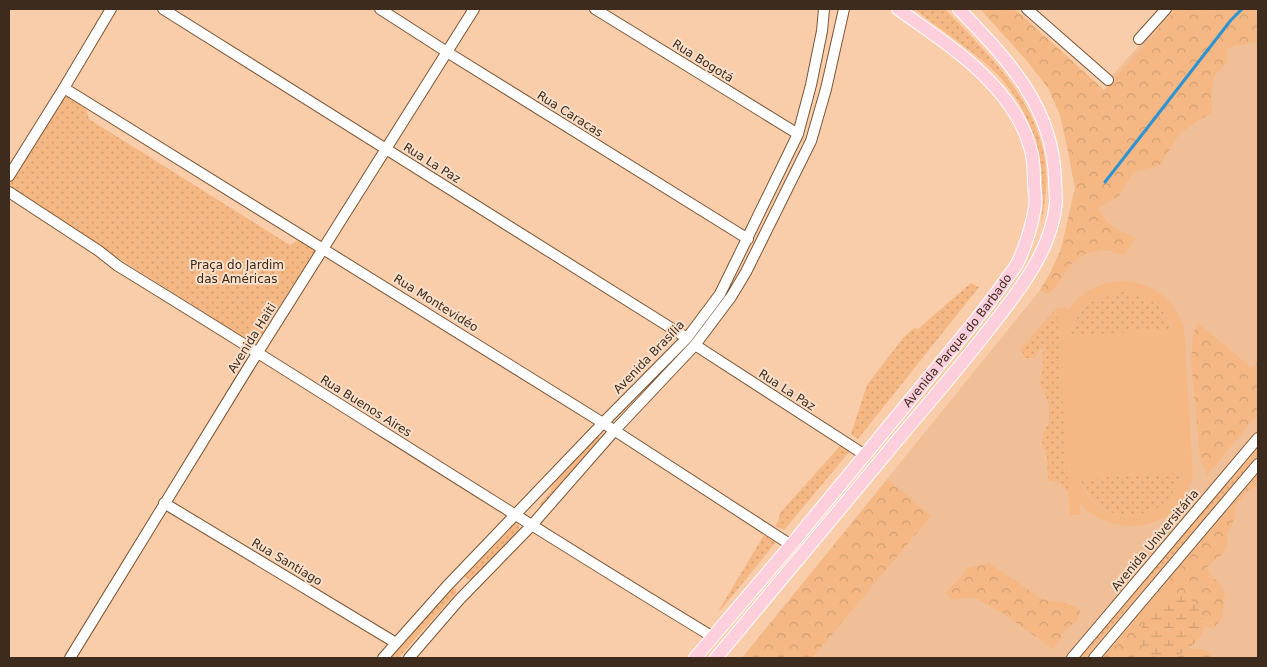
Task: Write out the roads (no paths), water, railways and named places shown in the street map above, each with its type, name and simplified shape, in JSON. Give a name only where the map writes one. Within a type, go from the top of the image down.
[{"type":"main road","name":"Avenida Parque do Barbado","points":[[695,658],[975,321],[1017,263],[1028,236],[1035,207],[1034,165],[1030,146],[1009,104],[992,82],[977,69],[898,9]]},
{"type":"main road","name":"Avenida Parque do Barbado","points":[[716,658],[964,360],[1026,280],[1048,237],[1056,202],[1054,162],[1045,124],[1024,83],[995,46],[959,9]]},
{"type":"street","points":[[9,176],[111,9]]},
{"type":"street","name":"Rua La Paz","points":[[163,9],[386,148],[865,455]]},
{"type":"street","name":"Rua Caracas","points":[[380,9],[748,239]]},
{"type":"street","name":"Avenida Haiti","points":[[71,655],[258,352],[474,9]]},
{"type":"street","name":"Rua Bogotá","points":[[595,9],[798,134]]},
{"type":"street","name":"Avenida Brasília","points":[[383,658],[459,573],[603,423],[650,376],[691,342],[720,294],[798,134],[820,40],[824,9]]},
{"type":"street","name":"Avenida Brasília","points":[[411,658],[459,600],[532,525],[659,383],[691,342],[731,297],[811,141],[826,89],[844,9]]},
{"type":"street","points":[[1027,9],[1108,80]]},
{"type":"street","points":[[1139,39],[1166,9]]},
{"type":"street","name":"Rua Montevidéo","points":[[64,88],[615,430],[790,545]]},
{"type":"street","name":"Rua Buenos Aires","points":[[9,192],[99,251],[118,266],[713,637]]},
{"type":"street","points":[[738,259],[749,265]]},
{"type":"street","points":[[650,376],[659,383]]},
{"type":"street","name":"Avenida Universitária","points":[[1072,658],[1258,438]]},
{"type":"street","points":[[1094,658],[1258,464]]},
{"type":"street","name":"Rua Santiago","points":[[164,503],[396,643]]},
{"type":"street","points":[[459,573],[464,580],[475,583]]},
{"type":"street","points":[[447,586],[451,584],[458,586],[459,600]]},
{"type":"street","points":[[71,655],[82,658]]},
{"type":"waterway","points":[[1105,182],[1231,20],[1242,9]]},
{"type":"park label","name":"Praça do Jardim das Américas","points":[[237,272]]}]
